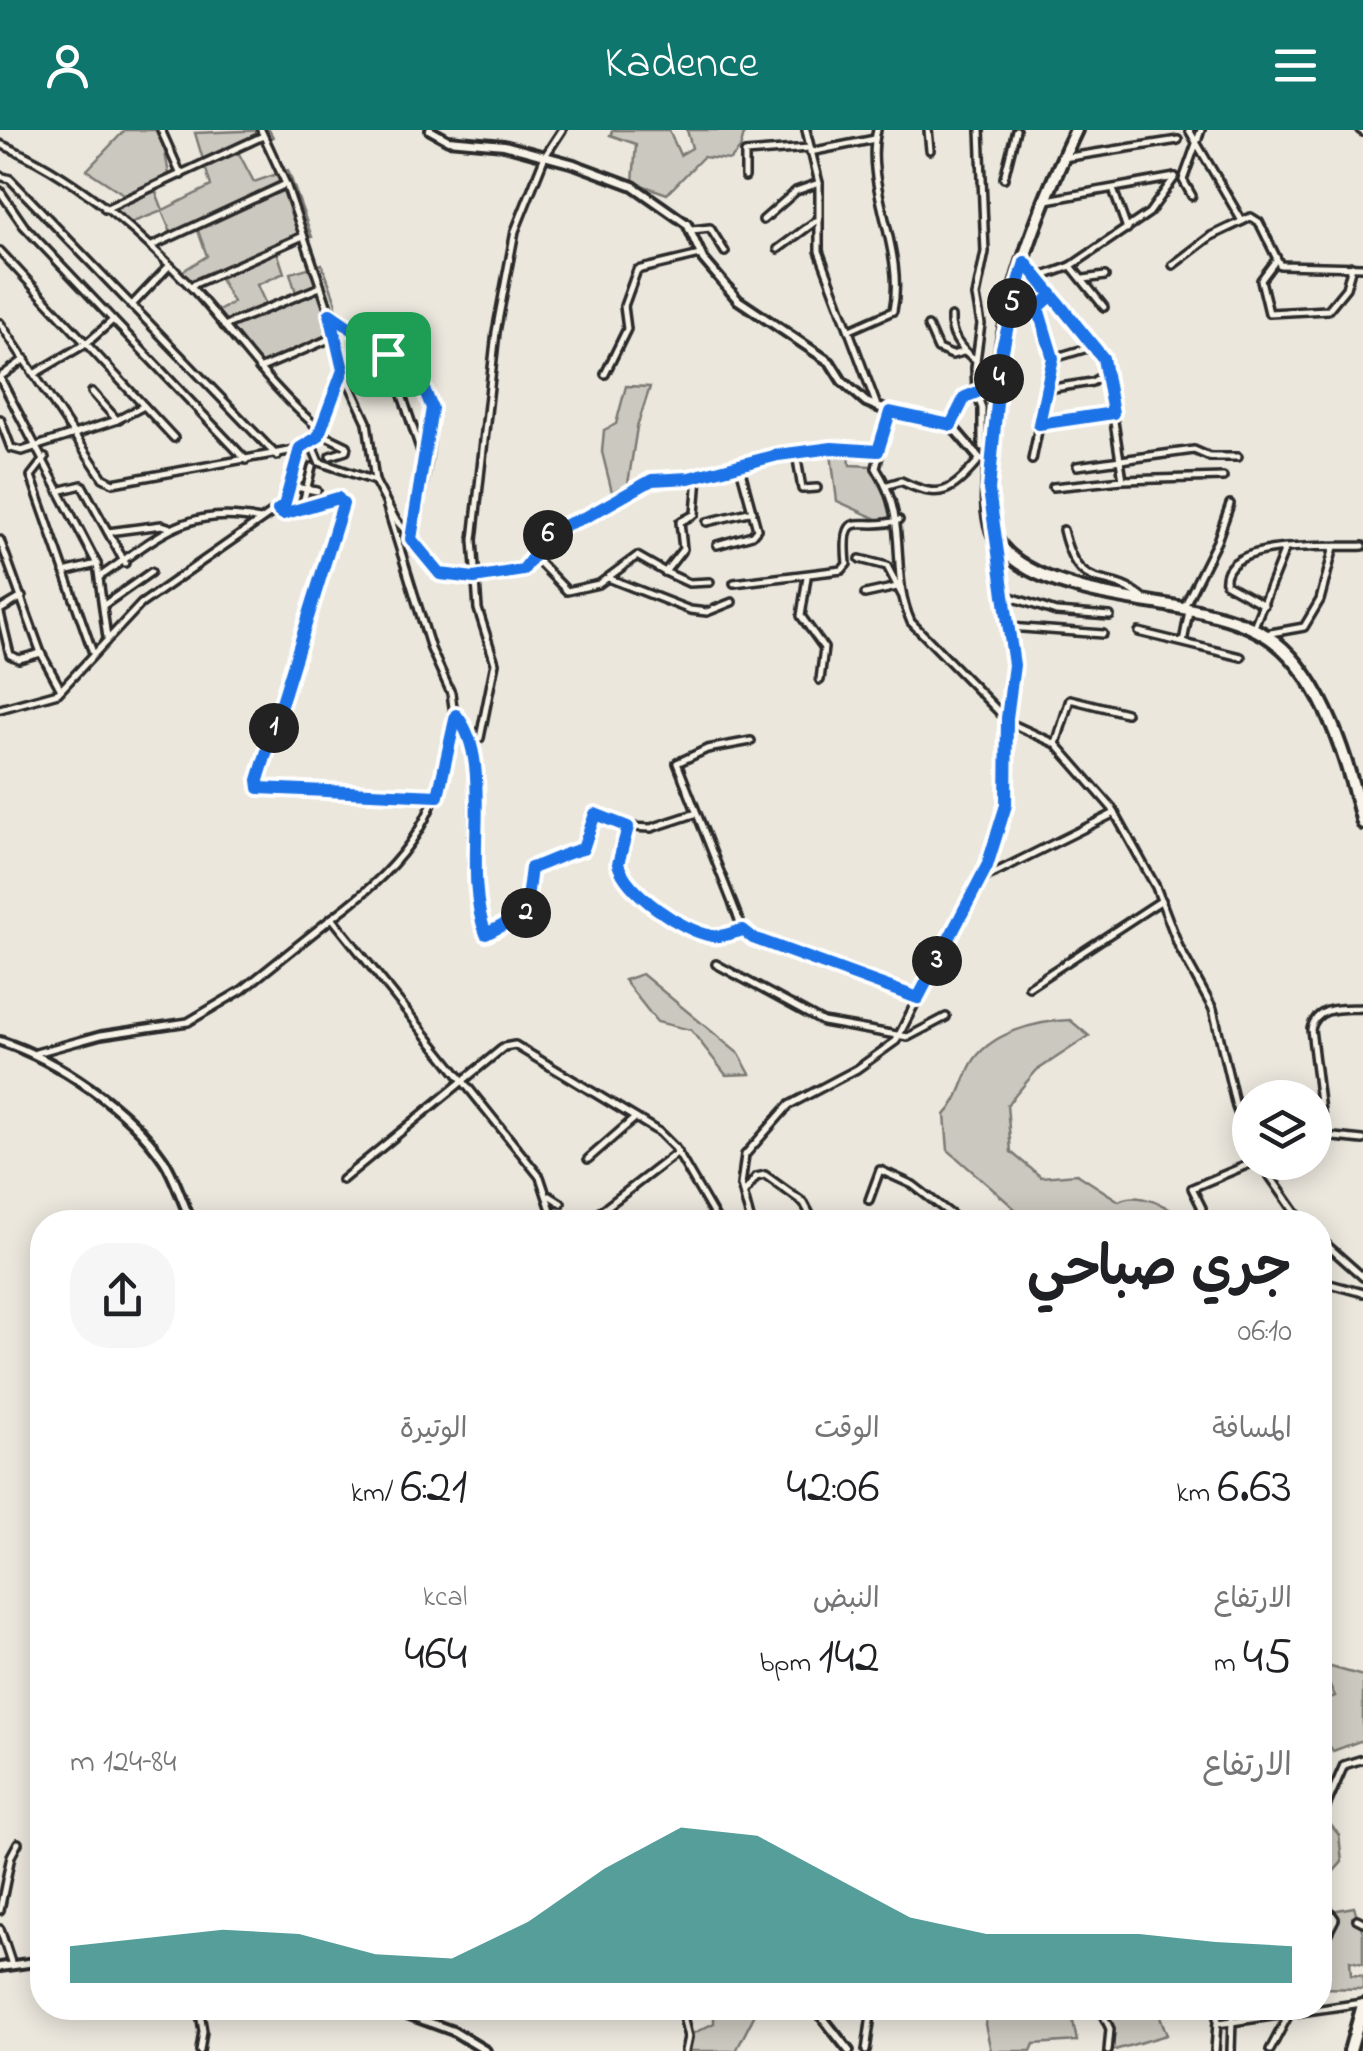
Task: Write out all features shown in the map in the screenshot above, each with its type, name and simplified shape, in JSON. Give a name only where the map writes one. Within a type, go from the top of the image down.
[{"type":"main road","points":[[1076,130],[1044,200],[1005,332],[985,454],[989,508],[996,538],[1013,558],[1052,580],[1259,632],[1294,662],[1318,700],[1363,823]]},
{"type":"main road","points":[[1350,2051],[1362,2009]]},
{"type":"street","points":[[162,130],[180,175]]},
{"type":"street","points":[[430,130],[448,140],[504,146],[624,181],[692,230],[700,254],[738,300],[830,362],[849,388],[890,412],[951,425],[985,454]]},
{"type":"street","points":[[473,742],[480,738],[496,668],[478,609],[474,578],[475,506],[508,256],[545,156],[562,130]]},
{"type":"street","points":[[806,130],[819,183],[816,221],[821,258],[877,406]]},
{"type":"street","points":[[850,330],[893,312],[895,298],[894,254],[875,140],[877,130]]},
{"type":"street","points":[[928,130],[930,150]]},
{"type":"street","points":[[980,130],[985,160],[981,214],[985,252],[976,296],[981,324],[976,392],[982,408],[985,454]]},
{"type":"street","points":[[1004,178],[1016,130]]},
{"type":"street","points":[[1189,130],[1242,220]]},
{"type":"street","points":[[1192,196],[1183,180],[1201,130]]},
{"type":"street","points":[[36,1053],[101,1035],[188,1022],[242,990],[332,918],[404,857],[438,796],[454,714],[451,693],[431,650],[376,481],[366,422],[343,370],[330,314],[286,184],[262,133],[105,209]]},
{"type":"street","points":[[745,178],[747,152],[809,150],[875,140]]},
{"type":"street","points":[[1063,158],[1178,140]]},
{"type":"street","points":[[0,144],[30,156],[151,246],[190,286],[258,369],[321,431],[347,447],[330,456]]},
{"type":"street","points":[[0,176],[10,179],[277,456]]},
{"type":"street","points":[[1038,278],[1071,266],[1127,228],[1160,202],[1176,179],[1114,192],[1044,200]]},
{"type":"street","points":[[762,220],[796,191],[819,183]]},
{"type":"street","points":[[151,246],[286,184]]},
{"type":"street","points":[[0,191],[24,226],[246,460]]},
{"type":"street","points":[[1114,192],[1127,228]]},
{"type":"street","points":[[1173,265],[1251,217],[1259,222],[1276,260],[1286,267],[1363,267]]},
{"type":"street","points":[[778,249],[816,221]]},
{"type":"street","points":[[692,230],[710,228],[725,252]]},
{"type":"street","points":[[190,286],[302,236]]},
{"type":"street","points":[[0,251],[174,438]]},
{"type":"street","points":[[605,374],[627,329],[625,302],[637,270],[700,254]]},
{"type":"street","points":[[1276,260],[1261,280],[1264,303],[1270,313],[1277,314],[1328,310],[1346,288],[1352,266]]},
{"type":"street","points":[[1025,262],[1094,346],[1108,372],[1124,480]]},
{"type":"street","points":[[131,306],[169,266]]},
{"type":"street","points":[[1071,266],[1104,307]]},
{"type":"street","points":[[1083,279],[1105,276]]},
{"type":"street","points":[[224,326],[320,287]]},
{"type":"street","points":[[1032,460],[1053,358],[1038,312],[1052,295]]},
{"type":"street","points":[[330,314],[420,379],[430,399],[432,420],[411,539]]},
{"type":"street","points":[[951,317],[950,330],[963,352],[976,360]]},
{"type":"street","points":[[34,374],[88,343],[113,320]]},
{"type":"street","points":[[0,323],[103,478],[113,483],[277,456],[311,443],[321,431],[343,370]]},
{"type":"street","points":[[928,326],[938,349],[948,354],[963,352]]},
{"type":"street","points":[[258,369],[334,336]]},
{"type":"street","points":[[1053,358],[1094,346]]},
{"type":"street","points":[[388,354],[424,462]]},
{"type":"street","points":[[25,359],[0,378],[40,447],[97,564],[107,638]]},
{"type":"street","points":[[1047,389],[1092,382],[1108,372]]},
{"type":"street","points":[[951,425],[962,401],[998,384]]},
{"type":"street","points":[[92,392],[118,420]]},
{"type":"street","points":[[0,419],[15,451],[40,447],[118,420],[144,406]]},
{"type":"street","points":[[890,412],[876,468],[888,485],[899,520],[904,598]]},
{"type":"street","points":[[1039,424],[1113,413]]},
{"type":"street","points":[[311,443],[318,462],[376,481]]},
{"type":"street","points":[[282,510],[300,448]]},
{"type":"street","points":[[386,504],[440,574],[474,578],[523,570],[553,530],[588,516],[647,482],[698,476],[832,448],[878,451]]},
{"type":"street","points":[[1077,466],[1194,450],[1210,457],[1238,457]]},
{"type":"street","points":[[796,453],[802,489],[818,488]]},
{"type":"street","points":[[888,485],[901,481],[920,493],[946,491],[985,454]]},
{"type":"street","points":[[45,458],[31,476],[93,654]]},
{"type":"street","points":[[302,507],[312,466]]},
{"type":"street","points":[[717,545],[755,532],[740,467]]},
{"type":"street","points":[[665,572],[683,549],[680,522],[695,514],[698,476]]},
{"type":"street","points":[[1053,486],[1223,477]]},
{"type":"street","points":[[62,490],[82,484],[124,562]]},
{"type":"street","points":[[296,487],[317,491]]},
{"type":"street","points":[[0,709],[51,696],[157,592],[263,519],[282,510],[338,498],[343,502],[258,787],[438,796]]},
{"type":"street","points":[[1182,642],[1186,611],[1230,504]]},
{"type":"street","points":[[708,522],[753,512]]},
{"type":"street","points":[[100,576],[172,528],[208,515],[263,519]]},
{"type":"street","points":[[734,584],[844,569],[842,538],[858,522],[899,520]]},
{"type":"street","points":[[108,532],[162,525],[172,528]]},
{"type":"street","points":[[1063,530],[1072,561],[1082,571],[1132,590],[1148,604]]},
{"type":"street","points":[[748,1210],[740,1174],[745,1155],[774,1118],[799,1098],[876,1058],[899,1037],[980,880],[1006,805],[1007,718],[1014,673],[996,538]]},
{"type":"street","points":[[0,540],[40,653],[60,688]]},
{"type":"street","points":[[1264,606],[1228,587],[1224,577],[1247,554],[1363,546]]},
{"type":"street","points":[[1285,549],[1264,606],[1259,632],[1304,627],[1320,600],[1334,548]]},
{"type":"street","points":[[535,558],[567,590],[586,590],[639,556],[689,583],[710,582]]},
{"type":"street","points":[[860,560],[885,564],[915,628],[1007,718],[1056,744],[1114,812],[1162,900],[1179,947],[1219,1026],[1232,1088]]},
{"type":"street","points":[[64,572],[97,564]]},
{"type":"street","points":[[104,605],[151,572]]},
{"type":"street","points":[[806,577],[801,616],[824,648],[820,680]]},
{"type":"street","points":[[608,578],[690,610],[707,612],[732,602]]},
{"type":"street","points":[[865,594],[898,587]]},
{"type":"street","points":[[1005,596],[1056,612],[1110,616]]},
{"type":"street","points":[[22,597],[0,612],[10,655],[19,659],[40,653]]},
{"type":"street","points":[[1009,627],[1103,634]]},
{"type":"street","points":[[1139,632],[1241,657]]},
{"type":"street","points":[[1056,744],[1070,699],[1126,713]]},
{"type":"street","points":[[454,714],[473,742],[477,793],[473,829],[486,934],[525,914],[531,868],[556,862],[567,851],[583,849],[594,814],[628,827],[651,828],[694,814]]},
{"type":"street","points":[[752,741],[707,749],[677,762],[694,814],[743,930],[753,938],[918,998]]},
{"type":"street","points":[[980,880],[1114,812]]},
{"type":"street","points":[[628,827],[618,864],[635,888],[688,926],[714,937],[743,930]]},
{"type":"street","points":[[1030,987],[1162,900]]},
{"type":"street","points":[[332,918],[528,1162],[550,1196],[561,1204]]},
{"type":"street","points":[[716,964],[823,1022],[899,1037],[922,1032],[946,1017]]},
{"type":"street","points":[[1363,1008],[1321,1012],[1311,1029],[1324,1136],[1363,1140]]},
{"type":"street","points":[[0,1041],[36,1053],[81,1080],[154,1148],[166,1163],[187,1210]]},
{"type":"street","points":[[342,1180],[504,1048],[515,1045],[659,1132],[678,1152],[711,1210]]},
{"type":"street","points":[[588,1159],[636,1118]]},
{"type":"street","points":[[603,1210],[678,1152]]},
{"type":"street","points":[[868,1200],[880,1170],[912,1185],[945,1210]]},
{"type":"street","points":[[1201,1210],[1192,1192],[1194,1187],[1232,1172]]},
{"type":"street","points":[[744,1194],[756,1177],[765,1176],[804,1203],[808,1210]]},
{"type":"street","points":[[1270,1180],[1293,1210]]},
{"type":"street","points":[[550,1196],[553,1210]]},
{"type":"street","points":[[1332,1250],[1363,1277]]},
{"type":"street","points":[[1332,1285],[1363,1293]]},
{"type":"street","points":[[1332,1792],[1344,1765],[1363,1759]]},
{"type":"street","points":[[0,1910],[11,1856],[18,1843]]},
{"type":"street","points":[[0,1929],[12,1965]]},
{"type":"street","points":[[0,1968],[30,1963]]},
{"type":"street","points":[[1332,2012],[1362,2009]]},
{"type":"street","points":[[200,2051],[202,2020]]},
{"type":"street","points":[[427,2020],[470,2038],[486,2051]]},
{"type":"street","points":[[684,2020],[686,2051]]},
{"type":"street","points":[[825,2020],[850,2051]]},
{"type":"street","points":[[866,2051],[870,2020]]},
{"type":"street","points":[[1106,2020],[1110,2029],[1108,2051]]},
{"type":"street","points":[[1216,2051],[1218,2020]]},
{"type":"street","points":[[1218,2024],[1232,2020],[1231,2051]]},
{"type":"street","points":[[1270,2050],[1286,2020]]},
{"type":"shaded area","points":[[125,130],[161,130],[170,180],[154,187],[163,210],[211,186],[195,133],[269,130],[273,137],[237,150],[254,182],[288,170],[312,237],[276,248],[284,273],[257,285],[267,307],[297,296],[290,273],[322,264],[336,302],[333,331],[258,369],[214,314],[233,302],[217,274],[190,286],[178,274],[207,256],[196,225],[172,235],[162,211],[125,225],[105,209],[128,197],[87,170]]},
{"type":"shaded area","points":[[613,130],[669,130],[680,155],[692,148],[687,130],[745,130],[740,149],[730,160],[703,157],[667,194],[633,182],[636,144],[610,135]]},
{"type":"shaded area","points":[[626,386],[650,387],[637,427],[628,484],[612,492],[602,452],[604,430],[616,424]]},
{"type":"shaded area","points":[[831,454],[849,454],[850,465],[871,466],[886,485],[896,518],[883,522],[837,501]]},
{"type":"shaded area","points":[[642,974],[739,1054],[750,1074],[726,1075],[691,1030],[657,1022],[624,980]]},
{"type":"shaded area","points":[[1070,1020],[1089,1036],[1036,1071],[1007,1105],[1011,1152],[1041,1177],[1077,1174],[1119,1201],[1136,1198],[1171,1210],[1016,1210],[948,1150],[945,1115],[979,1054],[1001,1037],[1043,1023]]},
{"type":"shaded area","points":[[1332,1667],[1363,1676],[1363,1740],[1333,1751],[1332,1697]]},
{"type":"shaded area","points":[[1332,1826],[1339,1835],[1342,1862],[1332,1873]]},
{"type":"shaded area","points":[[1354,1907],[1363,1932],[1363,1964],[1350,1961],[1351,1975],[1363,1976],[1363,1989],[1332,1988],[1332,1911]]},
{"type":"shaded area","points":[[752,2020],[736,2051],[686,2051],[690,2035],[714,2023]]},
{"type":"shaded area","points":[[986,2020],[1073,2020],[1077,2041],[1034,2044],[1031,2051],[991,2051]]},
{"type":"shaded area","points":[[1105,2020],[1161,2020],[1167,2035],[1111,2051],[1110,2027]]},
{"type":"route","points":[[388,354],[330,314],[343,370],[318,437],[300,448],[284,506],[278,510],[283,514],[338,498],[343,504],[258,780],[259,788],[438,796],[454,714],[473,742],[477,793],[473,829],[486,934],[525,914],[531,868],[556,862],[567,851],[583,849],[595,814],[628,827],[618,864],[626,880],[688,926],[714,937],[743,930],[753,938],[918,998],[987,866],[1006,805],[1007,718],[1014,665],[996,538],[990,521],[989,490],[1002,348],[1025,262],[1103,358],[1113,413],[1039,424],[1053,358],[1038,308],[1042,302],[1052,295],[1025,262],[1005,332],[1002,348],[998,384],[965,397],[951,425],[890,412],[878,451],[832,448],[778,455],[689,478],[652,480],[588,516],[553,530],[523,570],[474,578],[440,574],[411,539],[432,408],[420,379],[388,354]]}]
